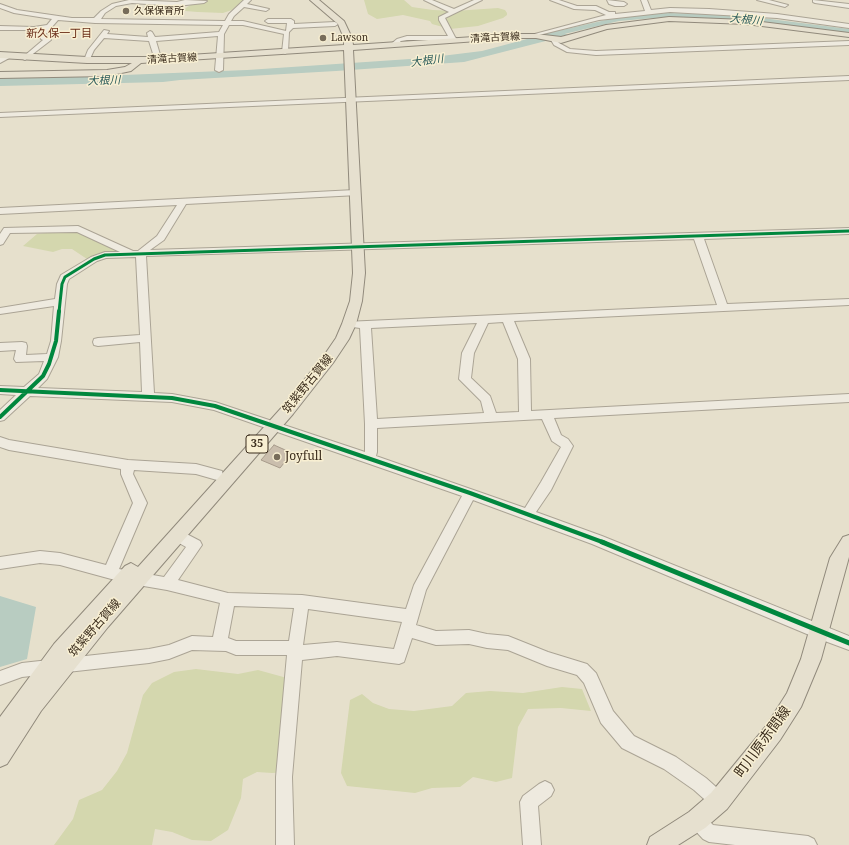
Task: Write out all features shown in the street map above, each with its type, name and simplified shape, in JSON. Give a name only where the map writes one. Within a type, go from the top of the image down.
[{"type":"main road","name":"筑紫野古賀線","points":[[308,0],[335,24],[341,32],[346,48]]},
{"type":"main road","name":"筑紫野古賀線","points":[[0,757],[34,704],[132,578],[217,475],[268,425],[328,360],[342,339],[349,324],[356,301],[358,286],[353,247],[346,66],[346,48],[348,38],[344,28],[314,0]]},
{"type":"main road","name":"清滝古賀線","points":[[4,56],[87,60],[158,60],[394,45],[453,39],[534,36],[561,40],[606,27],[669,19],[746,22],[849,35]]},
{"type":"main road","name":"清滝古賀線","points":[[0,75],[114,72],[133,67],[138,60]]},
{"type":"main road","name":"筑紫野古賀線","points":[[0,734],[47,668],[85,622],[177,535],[268,425],[320,357],[337,326],[347,300],[353,247]]},
{"type":"main road","name":"町川原赤間線","points":[[658,845],[697,820],[718,800],[773,733],[794,700],[811,659],[839,558],[849,542]]},
{"type":"street","points":[[219,70],[221,34],[231,15],[248,0]]},
{"type":"street","points":[[427,0],[453,11]]},
{"type":"street","points":[[461,0],[470,4]]},
{"type":"street","points":[[453,39],[442,20],[442,17],[479,0]]},
{"type":"street","points":[[553,0],[576,8],[596,8],[608,14]]},
{"type":"street","points":[[564,4],[570,0]]},
{"type":"street","points":[[610,0],[611,3],[615,4],[623,2],[627,13]]},
{"type":"street","points":[[644,0],[648,12]]},
{"type":"street","points":[[760,0],[787,3]]},
{"type":"street","points":[[95,21],[103,12],[114,5],[135,1],[167,3],[204,1]]},
{"type":"street","points":[[776,16],[787,3]]},
{"type":"street","points":[[0,6],[16,12],[56,18],[95,21],[226,22],[289,29],[335,24]]},
{"type":"street","points":[[242,6],[266,9]]},
{"type":"street","points":[[534,36],[598,18],[670,8],[752,10],[776,16],[814,9],[845,6]]},
{"type":"street","points":[[814,9],[849,26]]},
{"type":"street","points":[[598,18],[615,12],[627,13]]},
{"type":"street","points":[[231,15],[247,17]]},
{"type":"street","points":[[25,58],[49,39],[43,38],[42,36],[56,18]]},
{"type":"street","points":[[87,60],[91,50],[103,36],[110,20]]},
{"type":"street","points":[[268,21],[291,21],[286,52]]},
{"type":"street","points":[[144,22],[152,39],[158,60]]},
{"type":"street","points":[[0,28],[34,29],[50,27]]},
{"type":"street","points":[[0,36],[11,28]]},
{"type":"street","points":[[103,36],[152,39],[221,34]]},
{"type":"street","points":[[553,40],[556,44],[569,51],[596,53],[849,43]]},
{"type":"street","points":[[0,61],[4,56]]},
{"type":"street","points":[[0,115],[849,78]]},
{"type":"street","points":[[0,211],[351,194]]},
{"type":"street","points":[[136,253],[161,238],[182,202]]},
{"type":"street","points":[[0,242],[7,230],[78,229],[136,253]]},
{"type":"street","points":[[0,417],[43,376],[52,357],[56,341],[59,302],[62,284],[65,277],[80,267],[104,255],[849,231]]},
{"type":"street","points":[[698,236],[723,308]]},
{"type":"street","points":[[136,253],[146,338],[148,396]]},
{"type":"street","points":[[0,311],[59,302]]},
{"type":"street","points":[[349,324],[365,325],[849,302]]},
{"type":"street","points":[[507,318],[524,359],[526,415]]},
{"type":"street","points":[[484,319],[468,353],[465,379],[486,400],[491,416]]},
{"type":"street","points":[[365,325],[368,352],[371,424],[371,452],[368,459]]},
{"type":"street","points":[[98,342],[146,338]]},
{"type":"street","points":[[0,346],[22,346],[20,359],[52,357]]},
{"type":"street","points":[[0,390],[148,396],[190,400],[215,406],[368,459],[470,492],[664,567],[819,632],[849,643]]},
{"type":"street","points":[[371,424],[491,416],[849,398]]},
{"type":"street","points":[[528,514],[546,486],[567,446],[564,442],[556,438],[546,414]]},
{"type":"street","points":[[0,442],[9,445],[128,465],[196,469],[217,475]]},
{"type":"street","points":[[110,573],[140,503],[127,474],[128,465]]},
{"type":"street","points":[[0,678],[22,670],[87,664],[104,660],[148,656],[169,652],[192,642],[226,644],[236,648],[289,648],[300,653],[337,649],[398,657],[419,589],[470,492]]},
{"type":"street","points":[[168,584],[195,545],[177,535]]},
{"type":"street","points":[[0,563],[40,557],[60,559],[110,573],[168,584],[228,599],[302,602],[409,623],[436,638],[469,637],[487,641],[508,643],[547,659],[582,669],[590,678],[607,717],[628,742],[670,764],[700,784],[718,800]]},
{"type":"street","points":[[219,644],[228,599]]},
{"type":"street","points":[[286,845],[284,777],[295,650],[302,602]]},
{"type":"street","points":[[532,845],[529,802],[545,790]]},
{"type":"street","points":[[697,820],[709,833],[808,845]]},
{"type":"green space","points":[[199,0],[244,0],[235,9],[223,13],[185,11],[184,9]]},
{"type":"green space","points":[[364,0],[404,0],[412,7],[433,10],[455,11],[498,8],[505,10],[507,15],[503,18],[478,26],[450,29],[432,24],[430,21],[403,15],[377,19],[368,14]]},
{"type":"green space","points":[[76,231],[82,235],[123,250],[122,252],[112,252],[87,259],[72,249],[62,249],[53,252],[23,246],[37,234]]},
{"type":"green space","points":[[196,669],[238,674],[258,670],[287,678],[285,772],[257,772],[243,779],[241,798],[228,830],[211,841],[192,840],[172,832],[155,829],[152,845],[54,845],[73,819],[79,800],[102,790],[117,771],[127,753],[143,695],[152,683],[174,672]]},
{"type":"green space","points":[[562,687],[582,689],[591,711],[561,708],[528,709],[518,727],[512,778],[496,782],[473,777],[460,787],[432,788],[415,793],[347,786],[341,773],[350,700],[362,694],[373,703],[389,709],[414,711],[452,706],[466,693],[490,691],[523,693]]},
{"type":"water","points":[[557,31],[569,35],[464,62],[163,82],[0,86],[0,78],[247,70],[425,58],[482,51]]},
{"type":"water","points":[[0,596],[36,607],[27,659],[0,667]]},
{"type":"building","name":"Joyfull","points":[[274,445],[292,453],[280,468],[261,460]]},
{"type":"waterway","name":"大根川","points":[[543,37],[619,19],[666,15],[711,16],[762,20],[849,31]]},
{"type":"cycle path","points":[[0,417],[43,376],[49,364],[56,341],[62,284],[65,277],[94,259],[105,255],[849,231]]},
{"type":"cycle path","points":[[0,390],[172,398],[215,406],[470,493],[597,540],[849,643]]},
{"type":"place","name":"久保保育所","points":[[126,11]]},
{"type":"place","name":"Lawson","points":[[323,38]]},
{"type":"place","name":"Joyfull","points":[[277,457]]},
{"type":"district","name":"新久保一丁目","points":[[59,34]]}]
